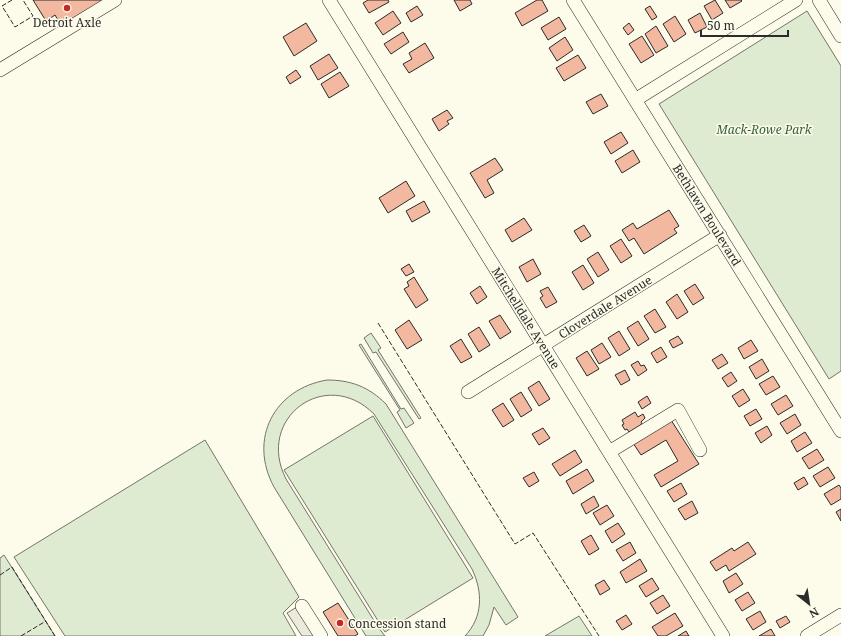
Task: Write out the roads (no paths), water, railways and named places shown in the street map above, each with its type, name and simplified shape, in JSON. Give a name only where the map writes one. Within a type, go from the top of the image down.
[{"type":"street","points":[[0,70],[115,0]]},
{"type":"street","name":"Mitchelldale Avenue","points":[[328,0],[723,636]]},
{"type":"street","name":"Bethlawn Boulevard","points":[[573,0],[841,431]]},
{"type":"street","points":[[635,100],[796,0]]},
{"type":"street","points":[[819,0],[841,36]]},
{"type":"street","name":"Cloverdale Avenue","points":[[468,392],[720,235]]},
{"type":"street","points":[[609,452],[678,410],[700,450]]},
{"type":"street","points":[[302,606],[321,636]]},
{"type":"street","points":[[807,636],[841,615]]},
{"type":"place","name":"Detroit Axle","points":[[67,8]]},
{"type":"place","name":"Concession stand","points":[[340,623]]},
{"type":"park label","name":"Mack-Rowe Park","points":[[764,129]]}]
